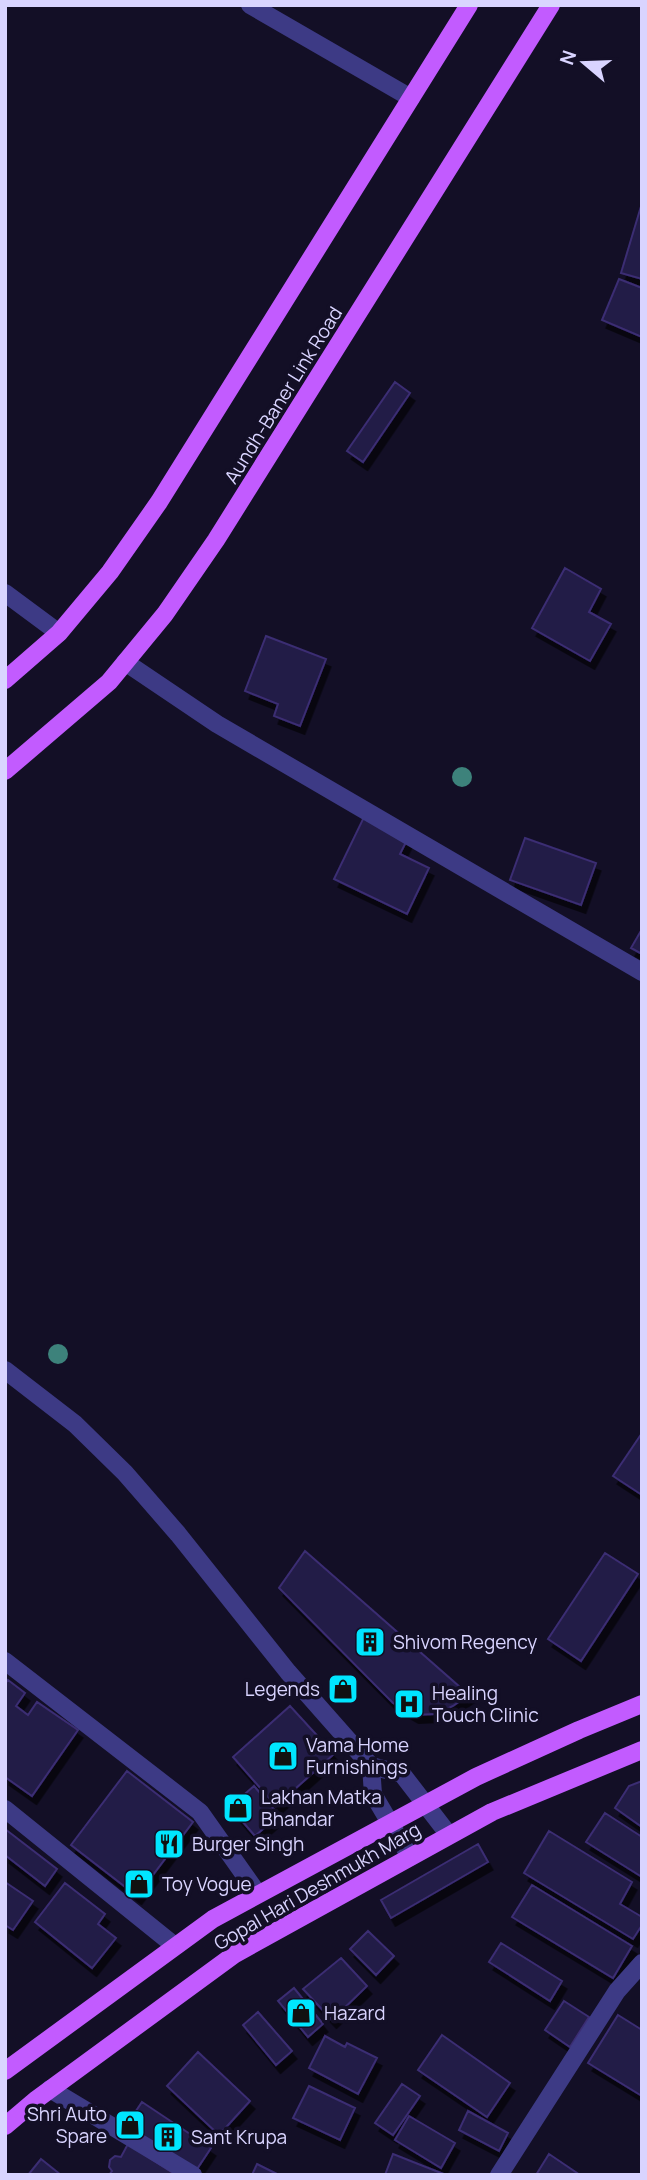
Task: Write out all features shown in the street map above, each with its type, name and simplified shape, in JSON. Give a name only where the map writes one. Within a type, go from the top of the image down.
[{"type":"main road","points":[[5,680],[59,633],[110,572],[159,502],[469,5]]},
{"type":"main road","name":"Aundh-Baner Link Road","points":[[5,771],[109,682],[165,614],[216,540],[551,5]]},
{"type":"main road","name":"Gopal Hari Deshmukh Marg","points":[[5,2071],[213,1919],[476,1777],[642,1704]]},
{"type":"main road","name":"Gopal Hari Deshmukh Marg","points":[[5,2126],[235,1954],[492,1812],[642,1750]]},
{"type":"street","points":[[250,5],[411,98]]},
{"type":"street","points":[[5,593],[59,633]]},
{"type":"street","points":[[125,662],[218,724],[642,972]]},
{"type":"street","points":[[5,1370],[75,1424],[125,1473],[178,1534],[288,1672],[371,1766],[402,1774],[449,1835]]},
{"type":"street","points":[[5,1661],[200,1812],[258,1894]]},
{"type":"street","points":[[371,1766],[373,1794],[410,1857]]},
{"type":"street","points":[[5,1809],[175,1946]]},
{"type":"street","points":[[499,2175],[617,1991],[642,1963]]},
{"type":"street","points":[[51,2089],[193,2175]]},
{"type":"building","points":[[642,203],[642,279],[621,273]]},
{"type":"building","points":[[619,279],[642,288],[642,337],[602,320]]},
{"type":"building","points":[[395,382],[410,393],[363,462],[347,451]]},
{"type":"building","points":[[565,568],[601,589],[589,612],[611,624],[590,661],[532,628]]},
{"type":"building","points":[[266,636],[326,659],[300,726],[274,716],[278,704],[245,691]]},
{"type":"building","points":[[365,815],[409,836],[400,854],[429,868],[407,914],[334,879]]},
{"type":"building","points":[[525,838],[596,863],[581,905],[510,880]]},
{"type":"building","points":[[642,929],[642,954],[631,948]]},
{"type":"building","points":[[642,1433],[642,1495],[613,1476]]},
{"type":"building","name":"Shivom Regency","points":[[305,1551],[469,1695],[436,1714],[414,1715],[393,1703],[279,1588]]},
{"type":"building","points":[[605,1553],[638,1574],[581,1661],[548,1639]]},
{"type":"building","points":[[8,1680],[25,1693],[16,1706],[28,1715],[37,1702],[78,1730],[32,1796],[5,1777],[5,1684]]},
{"type":"building","name":"Vama Home Furnishings","points":[[290,1706],[334,1754],[276,1806],[233,1757]]},
{"type":"building","points":[[127,1771],[193,1822],[137,1896],[71,1845]]},
{"type":"building","points":[[642,1781],[642,1827],[615,1808],[629,1786]]},
{"type":"building","points":[[254,1786],[279,1815],[255,1836],[230,1807]]},
{"type":"building","points":[[605,1813],[642,1837],[642,1877],[586,1842]]},
{"type":"building","points":[[5,1829],[57,1869],[45,1886],[5,1855]]},
{"type":"building","points":[[549,1831],[632,1882],[620,1904],[642,1917],[642,1925],[633,1939],[524,1873]]},
{"type":"building","points":[[478,1844],[488,1862],[391,1918],[381,1900]]},
{"type":"building","points":[[5,1882],[33,1901],[13,1930],[5,1925]]},
{"type":"building","points":[[65,1883],[105,1914],[98,1924],[116,1938],[92,1968],[35,1922]]},
{"type":"building","points":[[532,1885],[632,1946],[613,1978],[512,1917]]},
{"type":"building","points":[[368,1931],[394,1956],[376,1975],[350,1949]]},
{"type":"building","points":[[501,1943],[562,1981],[550,2001],[489,1962]]},
{"type":"building","points":[[341,1958],[367,1986],[332,2020],[303,1989]]},
{"type":"building","name":"Hazard","points":[[294,1988],[323,2024],[308,2037],[278,2001]]},
{"type":"building","points":[[564,2001],[589,2017],[570,2047],[545,2030]]},
{"type":"building","points":[[258,2012],[292,2051],[276,2065],[243,2025]]},
{"type":"building","points":[[618,2015],[642,2030],[642,2096],[588,2063]]},
{"type":"building","points":[[442,2035],[510,2083],[487,2117],[418,2070]]},
{"type":"building","points":[[325,2036],[345,2047],[347,2043],[377,2058],[358,2094],[309,2068]]},
{"type":"building","points":[[198,2052],[250,2101],[219,2135],[167,2086]]},
{"type":"building","points":[[402,2084],[420,2096],[393,2135],[375,2123]]},
{"type":"building","points":[[309,2086],[355,2108],[340,2140],[293,2118]]},
{"type":"building","name":"Sant Krupa","points":[[142,2102],[211,2148],[195,2172],[126,2126]]},
{"type":"building","points":[[468,2111],[508,2133],[499,2151],[459,2130]]},
{"type":"building","points":[[409,2116],[455,2143],[441,2168],[395,2140]]},
{"type":"building","points":[[128,2144],[176,2175],[109,2175],[112,2171],[109,2167],[110,2160],[115,2156],[121,2157]]},
{"type":"building","points":[[393,2154],[446,2175],[385,2175]]},
{"type":"building","points":[[549,2154],[580,2175],[536,2175]]},
{"type":"building","points":[[41,2159],[61,2175],[28,2175]]},
{"type":"building","points":[[257,2164],[279,2175],[252,2175]]},
{"type":"place","name":"Shivom Regency","points":[[370,1642]]},
{"type":"place","name":"Legends","points":[[343,1689]]},
{"type":"place","name":"Healing Touch Clinic","points":[[409,1704]]},
{"type":"place","name":"Vama Home Furnishings","points":[[283,1756]]},
{"type":"place","name":"Lakhan Matka Bhandar","points":[[238,1808]]},
{"type":"place","name":"Burger Singh","points":[[169,1844]]},
{"type":"place","name":"Toy Vogue","points":[[139,1884]]},
{"type":"place","name":"Hazard","points":[[301,2013]]},
{"type":"place","name":"Shri Auto Spare","points":[[130,2125]]},
{"type":"place","name":"Sant Krupa","points":[[168,2137]]}]
